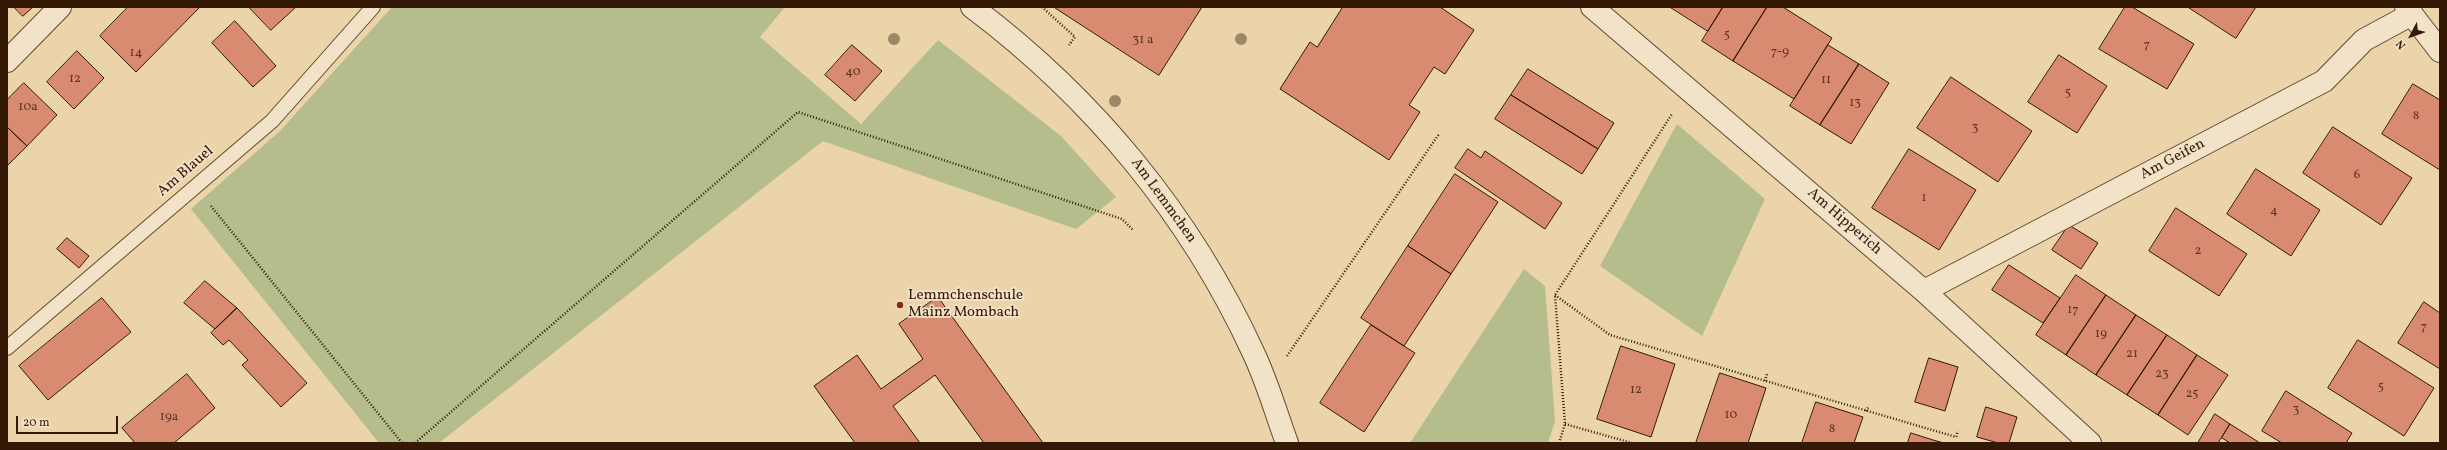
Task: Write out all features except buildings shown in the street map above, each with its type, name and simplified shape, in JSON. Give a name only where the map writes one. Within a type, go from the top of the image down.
[{"type":"street","points":[[7,61],[60,7]]},
{"type":"street","name":"Am Lemmchen","points":[[972,7],[1064,83],[1126,150],[1201,252],[1227,299],[1254,354],[1287,443]]},
{"type":"street","name":"Am Hipperich","points":[[1592,7],[1924,291],[2090,443]]},
{"type":"street","points":[[2409,11],[2440,51]]},
{"type":"street","name":"Am Geifen","points":[[1924,291],[2324,81],[2364,40],[2409,11]]},
{"type":"lane","name":"Am Blauel","points":[[7,348],[272,121],[373,7]]},
{"type":"path","points":[[1042,7],[1074,37],[1069,45]]},
{"type":"path","points":[[415,443],[798,112],[1122,219],[1133,230]]},
{"type":"path","points":[[1559,443],[1565,424],[1555,295],[1673,112]]},
{"type":"path","points":[[1283,362],[1439,134]]},
{"type":"path","points":[[195,187],[402,443]]},
{"type":"path","points":[[1555,295],[1610,335],[1956,437],[1958,431]]},
{"type":"path","points":[[1765,381],[1767,374]]},
{"type":"path","points":[[1866,411],[1869,406]]},
{"type":"path","points":[[1565,424],[1632,443]]},
{"type":"green space","points":[[392,7],[785,7],[760,37],[861,124],[938,40],[1061,136],[1116,197],[1076,229],[823,141],[439,443],[379,443],[191,209],[280,131]]},
{"type":"green space","points":[[1677,124],[1765,199],[1702,336],[1600,266]]},
{"type":"green space","points":[[1524,269],[1545,286],[1555,421],[1548,443],[1410,443]]},
{"type":"place","name":"Lemmchenschule Mainz Mombach","points":[[900,305]]}]
